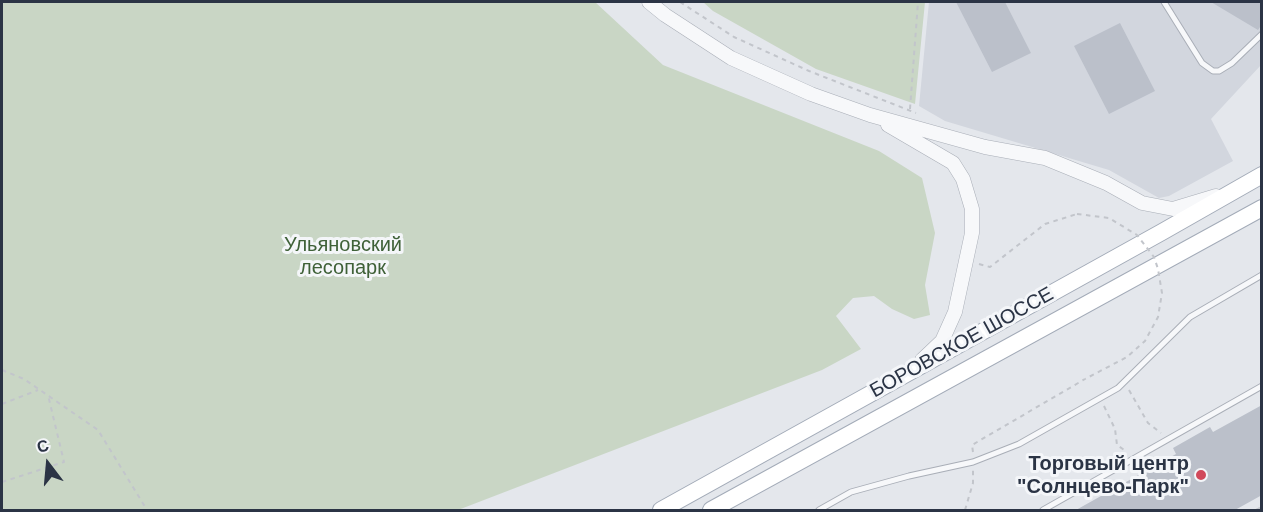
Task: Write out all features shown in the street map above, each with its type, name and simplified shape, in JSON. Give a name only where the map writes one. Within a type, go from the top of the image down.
[{"type":"main road","name":"БОРОВСКОЕ ШОССЕ","points":[[661,510],[1262,175]]},
{"type":"main road","name":"БОРОВСКОЕ ШОССЕ","points":[[711,510],[1262,208]]},
{"type":"street","points":[[649,2],[731,58],[811,94],[870,115],[985,147],[1045,158],[1106,183],[1142,203],[1173,209],[1233,192]]},
{"type":"street","points":[[870,115],[953,163],[963,179],[972,209],[972,233],[955,312],[942,341],[911,371]]},
{"type":"lane","points":[[1164,2],[1202,63],[1213,71],[1219,71],[1232,63],[1262,34]]},
{"type":"lane","points":[[819,510],[852,492],[909,476],[973,462],[1019,444],[1124,383],[1190,317],[1262,276]]},
{"type":"lane","points":[[1043,510],[1262,386]]},
{"type":"path","points":[[680,2],[734,37],[809,71],[919,115]]},
{"type":"path","points":[[910,111],[918,2]]},
{"type":"path","points":[[965,510],[974,483],[972,445],[1127,357],[1145,341],[1158,317],[1162,293],[1154,257],[1137,235],[1109,218],[1077,214],[1045,224],[990,267],[976,264]]},
{"type":"path","points":[[2,370],[24,379],[98,430],[147,510]]},
{"type":"path","points":[[1124,383],[1135,397],[1148,423],[1169,439]]},
{"type":"path","points":[[2,404],[39,389]]},
{"type":"path","points":[[2,482],[64,462],[48,395]]},
{"type":"path","points":[[1100,399],[1115,429],[1117,445],[1124,452],[1142,454]]},
{"type":"path","points":[[1256,510],[1262,507]]},
{"type":"shaded area","points":[[929,2],[1261,2],[1261,65],[1211,119],[1233,161],[1169,196],[1159,198],[1109,170],[945,121],[919,106]]},
{"type":"green space","name":"Ульяновский лесопарк","points":[[2,2],[595,2],[663,65],[879,151],[922,178],[935,233],[925,285],[930,315],[914,319],[892,309],[874,296],[853,298],[836,316],[861,349],[822,370],[458,510],[2,510]]},
{"type":"green space","points":[[703,2],[925,2],[915,104],[816,69],[713,11]]},
{"type":"building","points":[[956,2],[1005,2],[1031,53],[992,72]]},
{"type":"building","points":[[1211,2],[1262,2],[1262,24],[1258,30]]},
{"type":"building","points":[[1120,23],[1155,91],[1109,114],[1074,46]]},
{"type":"building","name":"Торговый центр \"Солнцево-Парк\"","points":[[1262,405],[1262,495],[1235,510],[1076,510],[1176,454],[1173,448],[1210,427],[1213,432]]},
{"type":"place","name":"Торговый центр \"Солнцево-Парк\"","points":[[1201,475]]}]
